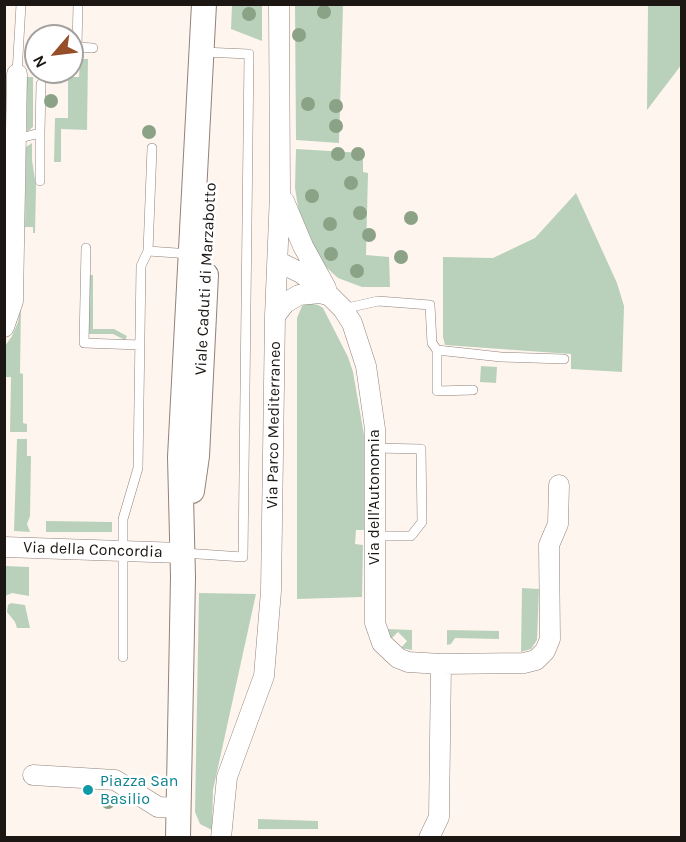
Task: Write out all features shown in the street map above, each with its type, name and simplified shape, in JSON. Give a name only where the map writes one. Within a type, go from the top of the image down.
[{"type":"street","name":"Viale Caduti di Marzabotto","points":[[182,553],[197,456],[210,52],[204,4]]},
{"type":"street","name":"Viale Caduti di Marzabotto","points":[[178,837],[182,553],[180,457],[191,254],[210,52],[220,4]]},
{"type":"street","name":"Via Parco Mediterraneo","points":[[221,837],[227,777],[264,675],[271,591],[275,316],[279,262],[280,193],[279,4]]},
{"type":"street","points":[[4,327],[13,301],[17,74]]},
{"type":"street","name":"Via dell'Autonomia","points":[[280,193],[303,246],[336,303],[352,323],[366,366],[375,429],[375,623],[382,643],[398,658],[408,662],[524,663],[536,660],[545,651],[550,639],[549,545],[558,524],[559,485]]},
{"type":"street","name":"Via dell'Autonomia","points":[[279,262],[301,273],[336,303]]},
{"type":"street","points":[[275,316],[285,303],[299,295],[320,293],[336,303]]},
{"type":"street","name":"Via della Concordia","points":[[4,547],[182,553]]},
{"type":"street","points":[[429,837],[439,817],[441,664]]},
{"type":"street","points":[[33,775],[115,780],[158,807],[178,808]]},
{"type":"lane","points":[[17,74],[21,4]]},
{"type":"lane","points":[[78,4],[77,47],[93,48]]},
{"type":"lane","points":[[182,553],[243,556],[249,54],[210,52]]},
{"type":"lane","points":[[40,181],[41,84]]},
{"type":"lane","points":[[16,139],[40,133]]},
{"type":"lane","points":[[123,657],[123,519],[138,468],[141,266],[148,251],[152,148]]},
{"type":"lane","points":[[86,248],[84,343],[140,345]]},
{"type":"lane","points":[[148,251],[191,254]]},
{"type":"lane","points":[[336,303],[378,301],[430,305],[432,343],[437,350],[437,391],[473,390]]},
{"type":"lane","points":[[437,350],[501,357],[564,359]]},
{"type":"lane","points":[[375,448],[421,449],[422,522],[411,536],[375,536]]},
{"type":"green space","points":[[232,5],[262,5],[262,41],[231,29]]},
{"type":"green space","points":[[295,5],[343,5],[339,143],[296,140]]},
{"type":"green space","points":[[648,5],[681,5],[682,64],[647,110]]},
{"type":"green space","points":[[84,59],[88,59],[87,130],[61,129],[61,162],[54,162],[55,118],[68,118],[68,84],[84,84]]},
{"type":"green space","points":[[27,84],[33,84],[33,127],[27,132]]},
{"type":"green space","points":[[32,143],[36,186],[35,233],[33,233],[33,227],[25,227],[26,147]]},
{"type":"green space","points":[[296,149],[363,153],[363,172],[368,173],[366,255],[389,257],[390,287],[362,287],[338,278],[327,268],[314,250],[299,213],[295,188]]},
{"type":"green space","points":[[576,193],[617,283],[624,306],[622,372],[571,369],[571,354],[445,345],[443,337],[443,257],[493,258],[535,238]]},
{"type":"green space","points":[[89,275],[93,275],[93,329],[114,329],[127,336],[125,340],[113,334],[88,334]]},
{"type":"green space","points":[[308,303],[323,308],[348,357],[353,372],[364,435],[364,530],[356,530],[355,544],[363,545],[362,597],[297,599],[297,318],[302,306]]},
{"type":"green space","points":[[21,304],[20,373],[23,374],[23,423],[27,424],[27,432],[10,432],[11,377],[5,377],[5,346],[18,322]]},
{"type":"green space","points":[[481,366],[497,367],[496,383],[480,382]]},
{"type":"green space","points":[[17,439],[27,439],[27,456],[31,456],[30,516],[27,524],[30,532],[14,531]]},
{"type":"green space","points":[[46,521],[112,522],[112,532],[46,532]]},
{"type":"green space","points":[[5,566],[29,567],[29,596],[12,593],[5,596]]},
{"type":"green space","points":[[522,588],[539,589],[537,640],[531,649],[521,652]]},
{"type":"green space","points":[[199,593],[256,594],[213,790],[212,830],[200,824],[195,812]]},
{"type":"green space","points":[[11,603],[25,605],[30,628],[17,628],[7,612],[8,605]]},
{"type":"green space","points":[[387,629],[412,630],[412,650],[401,648],[407,641],[398,632],[391,639]]},
{"type":"green space","points":[[447,630],[499,631],[499,639],[455,638],[451,644],[447,645]]},
{"type":"green space","points":[[258,819],[318,821],[318,829],[258,829]]},
{"type":"place","name":"Piazza San Basilio","points":[[88,790]]}]
